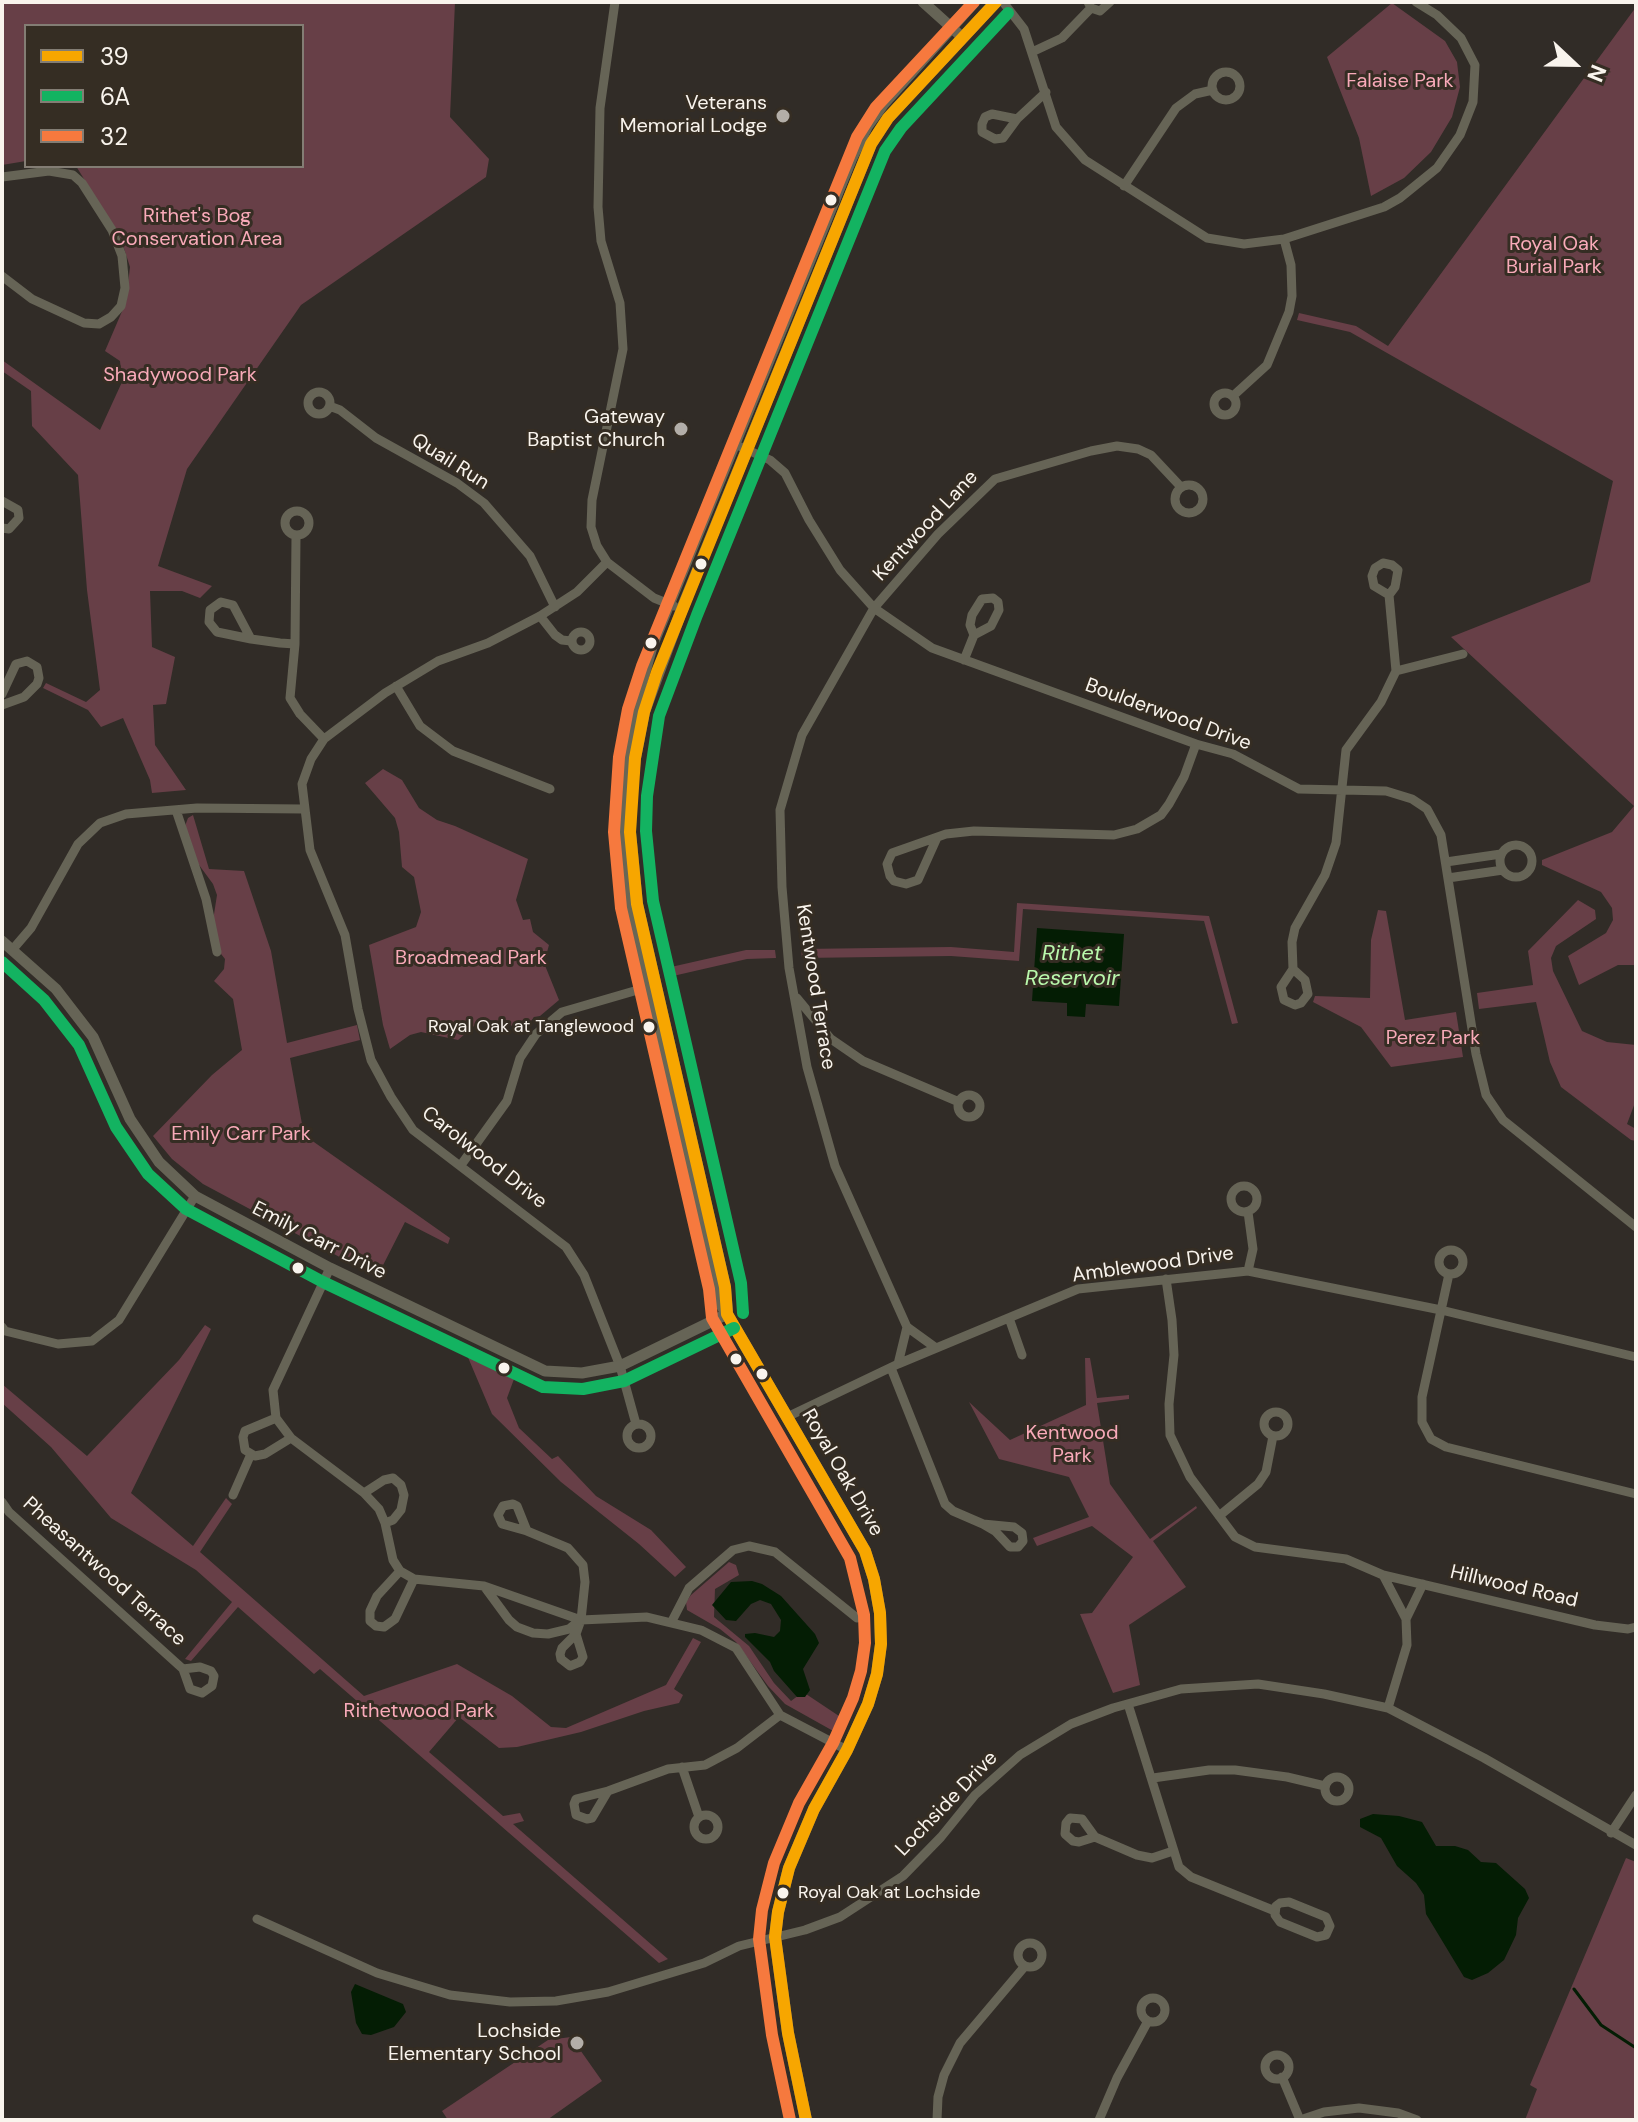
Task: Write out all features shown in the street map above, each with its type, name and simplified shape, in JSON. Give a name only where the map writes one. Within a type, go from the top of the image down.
[{"type":"main road","name":"Royal Oak Drive","points":[[806,2120],[788,2033],[775,1937],[789,1868],[814,1809],[868,1704],[877,1674],[881,1644],[880,1613],[865,1551],[727,1314],[725,1287],[650,987],[637,904],[630,832],[631,795],[644,712],[675,607],[851,159],[867,126],[883,104],[974,2]]},
{"type":"main road","name":"Royal Oak Drive","points":[[740,447],[871,144],[888,118],[996,2]]},
{"type":"street","points":[[615,2],[600,108],[598,193],[601,241],[620,303],[623,349],[590,518],[593,537],[607,562],[654,598],[675,607]]},
{"type":"street","points":[[923,2],[962,37]]},
{"type":"street","points":[[1003,2],[1024,29],[1056,127],[1085,160],[1207,238],[1244,244],[1284,239],[1384,207],[1437,168],[1460,135],[1473,102],[1475,65],[1461,38],[1437,15],[1416,2]]},
{"type":"street","points":[[1032,52],[1062,38],[1089,5],[1100,11],[1110,2]]},
{"type":"street","points":[[1124,186],[1176,108],[1195,94],[1213,90]]},
{"type":"street","points":[[1017,119],[1046,92]]},
{"type":"street","points":[[2,177],[49,171],[73,175],[82,183],[112,230],[122,256],[125,288],[121,306],[111,317],[99,324],[84,323],[32,299],[2,276]]},
{"type":"street","points":[[1233,396],[1267,365],[1289,312],[1291,265],[1284,239]]},
{"type":"street","name":"Quail Run","points":[[332,407],[386,444],[457,483],[484,503],[530,556],[555,607]]},
{"type":"street","name":"Kentwood Lane","points":[[874,608],[938,534],[995,479],[1117,446],[1138,449],[1151,455],[1181,487]]},
{"type":"street","name":"Boulderwood Drive","points":[[740,447],[770,460],[785,473],[840,570],[874,608],[932,648],[1196,744],[1233,754],[1299,789],[1400,794],[1427,809],[1441,835],[1476,1054],[1486,1095],[1503,1120],[1636,1227]]},
{"type":"street","points":[[2,501],[18,510],[19,518],[9,529],[2,528]]},
{"type":"street","points":[[296,536],[295,644],[290,698],[300,714],[324,739]]},
{"type":"street","name":"Carolwood Drive","points":[[607,562],[577,592],[540,616],[488,643],[438,661],[396,686],[324,739],[311,759],[302,784],[310,850],[345,935],[371,1060],[413,1130],[566,1247],[584,1275],[620,1366],[636,1424]]},
{"type":"street","points":[[1293,969],[1295,928],[1325,875],[1336,843],[1346,750],[1381,702],[1396,671],[1389,595]]},
{"type":"street","points":[[251,639],[233,605],[221,602],[210,610],[209,622],[217,632],[251,639],[295,644]]},
{"type":"street","name":"Kentwood Terrace","points":[[874,608],[802,735],[780,810],[782,887],[789,968],[807,1067],[835,1166],[907,1327],[936,1348]]},
{"type":"street","points":[[540,616],[555,635],[571,641]]},
{"type":"street","points":[[964,660],[974,635]]},
{"type":"street","points":[[1396,671],[1463,654]]},
{"type":"street","points":[[2,694],[16,664],[27,661],[37,667],[37,684],[24,697],[2,705]]},
{"type":"street","points":[[396,686],[420,726],[453,751],[550,789]]},
{"type":"street","points":[[936,840],[918,880],[900,884],[890,876],[887,864],[892,853],[946,834],[974,831],[1114,835],[1137,829],[1161,815],[1169,804],[1184,777],[1196,744]]},
{"type":"street","points":[[13,949],[31,928],[78,844],[100,823],[126,814],[176,810],[245,807],[303,809]]},
{"type":"street","points":[[176,810],[206,899],[217,952]]},
{"type":"street","points":[[1515,844],[1526,847],[1532,857],[1531,868],[1523,876],[1511,877],[1503,870],[1501,854],[1515,844]]},
{"type":"street","points":[[1446,862],[1501,854]]},
{"type":"street","points":[[1448,878],[1503,870]]},
{"type":"street","name":"Emily Carr Drive","points":[[2,941],[56,989],[93,1037],[130,1119],[159,1162],[195,1196],[330,1268],[545,1371],[582,1373],[620,1366],[727,1314]]},
{"type":"street","points":[[461,1165],[507,1101],[520,1058],[536,1034],[562,1012],[650,987]]},
{"type":"street","points":[[796,996],[831,1039],[863,1061],[959,1102]]},
{"type":"street","points":[[3,1331],[58,1344],[92,1341],[119,1320],[195,1196]]},
{"type":"street","points":[[1248,1212],[1253,1249],[1248,1271]]},
{"type":"street","points":[[330,1268],[273,1390],[276,1418],[291,1438],[364,1493],[379,1509],[393,1560],[400,1571],[414,1579],[484,1586],[581,1620],[618,1617],[672,1621],[701,1630],[736,1648],[780,1715],[847,1750]]},
{"type":"street","name":"Amblewood Drive","points":[[787,1417],[894,1366],[1078,1289],[1248,1271],[1441,1310],[1636,1357]]},
{"type":"street","points":[[1449,1274],[1422,1397],[1422,1422],[1431,1439],[1446,1447],[1636,1494]]},
{"type":"street","name":"Hillwood Road","points":[[1166,1279],[1174,1355],[1169,1404],[1170,1435],[1190,1477],[1235,1537],[1244,1543],[1346,1559],[1383,1575],[1595,1625],[1636,1627]]},
{"type":"street","points":[[1009,1318],[1022,1355]]},
{"type":"street","points":[[907,1327],[894,1366],[945,1504],[953,1511],[983,1524]]},
{"type":"street","points":[[276,1418],[245,1431],[245,1450],[251,1454],[265,1454],[291,1438]]},
{"type":"street","points":[[1219,1516],[1258,1484],[1266,1472],[1273,1436]]},
{"type":"street","points":[[233,1495],[251,1454]]},
{"type":"street","points":[[364,1493],[393,1478],[401,1485],[404,1495],[401,1510],[393,1520],[385,1523]]},
{"type":"street","name":"Pheasantwood Terrace","points":[[2,1502],[5,1514],[183,1669]]},
{"type":"street","points":[[527,1531],[568,1548],[583,1565],[585,1582],[581,1620],[576,1634]]},
{"type":"street","points":[[672,1621],[689,1588],[733,1550],[749,1546],[775,1552],[857,1618]]},
{"type":"street","points":[[400,1571],[377,1596],[370,1611],[370,1621],[376,1626],[384,1627],[395,1619],[414,1579]]},
{"type":"street","points":[[1383,1575],[1406,1619],[1407,1645],[1388,1708]]},
{"type":"street","points":[[1406,1619],[1423,1584]]},
{"type":"street","points":[[484,1586],[509,1620],[533,1633],[548,1634],[569,1629],[581,1620]]},
{"type":"street","name":"Lochside Drive","points":[[257,1919],[338,1957],[450,1995],[510,2002],[556,2001],[608,1992],[679,1972],[739,1946],[805,1930],[840,1917],[866,1902],[903,1876],[941,1837],[975,1795],[1020,1755],[1071,1724],[1181,1689],[1258,1684],[1388,1708],[1484,1758],[1636,1845]]},
{"type":"street","points":[[1128,1704],[1179,1867],[1191,1877],[1275,1911],[1280,1922],[1317,1937],[1329,1931],[1326,1917],[1289,1902],[1280,1903],[1275,1911]]},
{"type":"street","points":[[608,1791],[596,1814],[587,1819],[576,1815],[576,1799],[668,1769],[705,1765],[780,1715]]},
{"type":"street","points":[[682,1767],[699,1817]]},
{"type":"street","points":[[1153,1778],[1209,1770],[1235,1770],[1325,1786]]},
{"type":"street","points":[[1611,1833],[1636,1795]]},
{"type":"street","points":[[1095,1837],[1152,1858],[1173,1851]]},
{"type":"street","points":[[937,2120],[938,2097],[951,2058],[970,2029],[1025,1966]]},
{"type":"street","points":[[1099,2120],[1117,2078],[1148,2021]]},
{"type":"street","points":[[1282,2077],[1300,2120],[1324,2112],[1359,2108],[1398,2113],[1417,2120]]},
{"type":"green space","points":[[2,2],[455,2],[450,117],[489,159],[486,177],[301,305],[187,469],[158,566],[212,586],[200,598],[182,591],[150,591],[152,647],[175,657],[166,704],[153,705],[155,745],[186,790],[152,793],[150,780],[123,718],[101,727],[88,710],[43,688],[46,683],[86,702],[100,690],[87,590],[78,475],[32,426],[31,391],[2,371],[2,360],[100,430],[122,382],[120,361],[105,351],[126,302],[130,267],[121,239],[77,168],[304,168],[304,24],[24,24],[24,161],[2,165]]},
{"type":"green space","name":"Falaise Park","points":[[1392,3],[1445,41],[1457,62],[1460,87],[1452,117],[1431,152],[1404,178],[1371,196],[1359,138],[1327,57]]},
{"type":"green space","name":"Royal Oak Burial Park","points":[[1636,7],[1636,965],[1618,965],[1579,985],[1568,956],[1606,933],[1613,920],[1612,908],[1601,892],[1542,865],[1542,860],[1612,832],[1634,806],[1451,637],[1590,582],[1613,481],[1350,332],[1297,320],[1299,313],[1356,326],[1388,346]]},
{"type":"green space","name":"Broadmead Park","points":[[383,769],[402,780],[419,808],[437,820],[528,859],[516,900],[523,920],[530,919],[533,932],[549,945],[544,963],[559,1000],[540,1016],[534,1017],[523,1032],[505,1022],[482,1019],[458,1040],[421,1032],[410,1035],[390,1049],[369,945],[416,927],[421,912],[414,877],[402,867],[395,818],[365,783]]},
{"type":"green space","name":"Emily Carr Park","points":[[193,815],[209,869],[244,871],[271,951],[287,1043],[357,1025],[360,1040],[290,1058],[304,1135],[450,1238],[448,1244],[405,1222],[377,1277],[203,1184],[172,1159],[153,1136],[212,1075],[242,1050],[233,999],[214,981],[224,969],[225,959],[210,940],[217,895],[213,884],[191,854],[185,826]]},
{"type":"green space","points":[[1578,900],[1595,910],[1596,919],[1556,946],[1551,958],[1553,971],[1582,1031],[1607,1042],[1636,1045],[1636,1100],[1627,1124],[1636,1129],[1636,1141],[1561,1087],[1550,1062],[1536,1002],[1479,1009],[1477,993],[1533,985],[1528,951]]},
{"type":"green space","points":[[1017,903],[1209,916],[1238,1023],[1232,1024],[1204,921],[1023,909],[1019,961],[951,956],[802,958],[801,949],[951,947],[1014,952]]},
{"type":"green space","name":"Perez Park","points":[[1378,910],[1386,911],[1405,1020],[1456,1012],[1463,1057],[1391,1067],[1361,1027],[1313,1002],[1315,996],[1370,998],[1371,940]]},
{"type":"green space","points":[[746,950],[775,950],[776,958],[747,959],[673,976],[671,967]]},
{"type":"green space","name":"Rithetwood Park","points":[[205,1325],[211,1329],[131,1493],[193,1546],[226,1498],[232,1504],[200,1552],[364,1696],[457,1664],[512,1696],[551,1727],[566,1728],[666,1685],[693,1638],[701,1642],[674,1689],[683,1695],[679,1703],[517,1747],[499,1748],[459,1717],[429,1752],[503,1816],[520,1813],[524,1821],[513,1824],[668,1959],[659,1963],[320,1669],[314,1674],[238,1607],[191,1661],[185,1659],[232,1602],[196,1570],[111,1518],[51,1447],[2,1403],[2,1384],[87,1456],[179,1360]]},
{"type":"green space","points":[[467,1355],[514,1379],[507,1398],[519,1428],[552,1459],[558,1456],[596,1496],[651,1530],[686,1567],[675,1577],[561,1482],[492,1414]]},
{"type":"green space","name":"Kentwood Park","points":[[1085,1358],[1090,1358],[1097,1398],[1129,1395],[1129,1399],[1097,1403],[1110,1484],[1150,1539],[1197,1508],[1153,1541],[1186,1587],[1129,1625],[1140,1685],[1113,1693],[1080,1614],[1092,1613],[1133,1557],[1092,1526],[1037,1546],[1033,1538],[1089,1517],[1069,1477],[999,1459],[969,1402],[1010,1440],[1086,1405]]},
{"type":"green space","points":[[729,1562],[736,1565],[739,1575],[715,1589],[714,1617],[749,1646],[774,1683],[791,1701],[803,1692],[842,1718],[835,1732],[785,1704],[736,1642],[687,1610],[686,1602],[691,1595]]},
{"type":"green space","points":[[1626,1858],[1636,1862],[1636,2120],[1525,2120],[1537,2089],[1530,2085]]},
{"type":"green space","points":[[571,2037],[602,2081],[547,2120],[448,2120],[442,2111],[548,2040]]},
{"type":"water","name":"Rithet Reservoir","points":[[1037,928],[1124,934],[1119,1006],[1086,1004],[1085,1017],[1067,1016],[1067,1003],[1032,1001]]},
{"type":"water","points":[[752,1581],[781,1596],[815,1634],[819,1643],[803,1669],[810,1690],[805,1697],[797,1697],[770,1662],[745,1637],[745,1634],[755,1633],[774,1637],[780,1631],[781,1620],[771,1604],[760,1600],[751,1604],[736,1621],[726,1620],[712,1605],[731,1582]]},
{"type":"water","points":[[1373,1814],[1422,1822],[1436,1846],[1455,1846],[1468,1850],[1481,1862],[1496,1863],[1525,1889],[1529,1898],[1518,1918],[1516,1935],[1504,1960],[1488,1973],[1472,1980],[1464,1977],[1426,1914],[1424,1895],[1416,1883],[1397,1866],[1381,1838],[1360,1827],[1360,1819]]},
{"type":"water","points":[[355,1984],[403,2004],[406,2012],[394,2027],[371,2035],[362,2034],[356,2023],[351,1992]]},
{"type":"waterway","points":[[1574,1989],[1601,2025],[1636,2048]]},
{"type":"transit line","name":"32","points":[[790,2120],[772,2035],[759,1939],[762,1910],[774,1863],[799,1803],[833,1743],[853,1698],[865,1643],[864,1615],[850,1558],[712,1318],[709,1289],[621,908],[614,832],[619,757],[628,709],[642,666],[857,137],[876,107],[974,2]]},
{"type":"transit line","name":"39","points":[[806,2120],[788,2033],[775,1937],[778,1912],[789,1868],[814,1809],[868,1704],[877,1674],[881,1644],[880,1613],[865,1551],[727,1314],[725,1287],[637,904],[630,832],[635,758],[644,712],[657,672],[871,144],[888,118],[996,2]]},
{"type":"transit line","name":"6A","points":[[743,1313],[741,1283],[653,901],[646,831],[647,796],[659,716],[885,151],[901,128],[1008,13]]},
{"type":"transit line","name":"6A","points":[[2,962],[44,1000],[79,1045],[116,1127],[148,1174],[186,1209],[323,1282],[543,1387],[583,1389],[624,1381],[734,1328]]},
{"type":"place","name":"Veterans Memorial Lodge","points":[[783,116]]},
{"type":"place","name":"Gateway Baptist Church","points":[[681,429]]},
{"type":"place","name":"Royal Oak at Tanglewood","points":[[649,1027]]},
{"type":"place","name":"Royal Oak at Lochside","points":[[783,1893]]},
{"type":"place","name":"Lochside Elementary School","points":[[577,2043]]},
{"type":"park label","name":"Rithet's Bog Conservation Area","points":[[197,228]]},
{"type":"park label","name":"Shadywood Park","points":[[180,376]]}]
